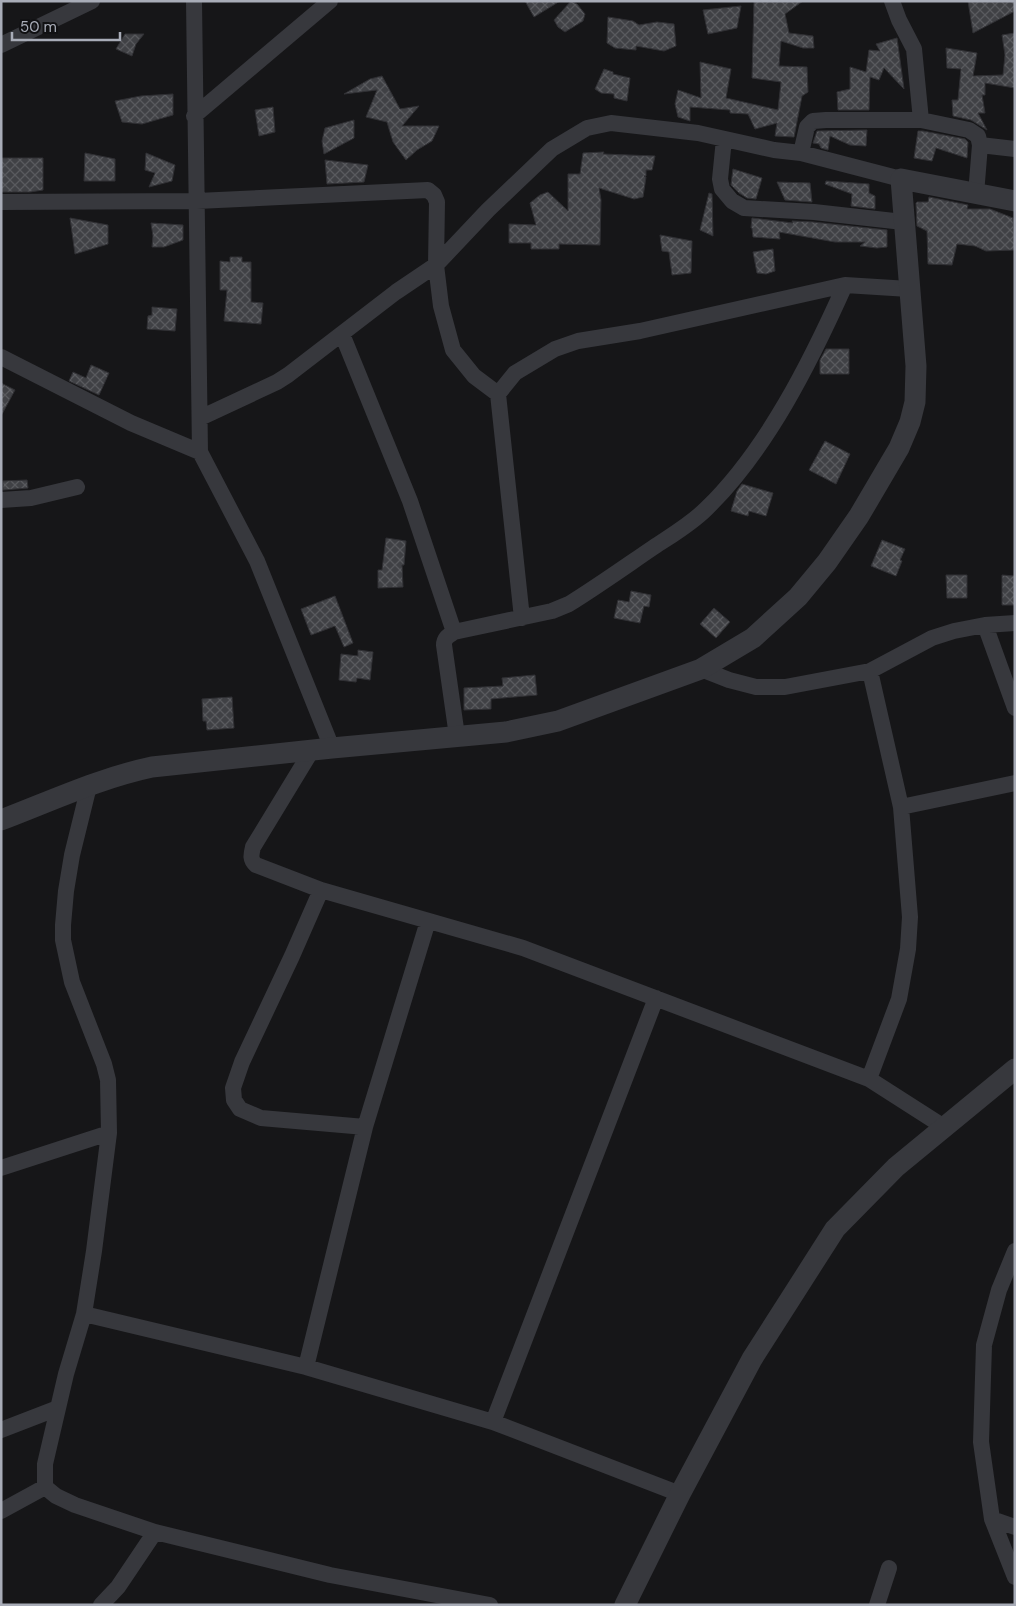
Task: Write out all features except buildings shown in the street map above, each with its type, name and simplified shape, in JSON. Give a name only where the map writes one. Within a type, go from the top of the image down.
[{"type":"street","points":[[1,44],[92,1]]},
{"type":"street","points":[[194,1],[194,116],[200,452],[257,561],[322,749]]},
{"type":"street","points":[[194,116],[330,1]]},
{"type":"street","points":[[892,1],[898,20],[914,49],[921,120]]},
{"type":"street","points":[[801,153],[807,127],[813,121],[921,120],[969,130],[978,136],[980,145],[976,194]]},
{"type":"street","points":[[200,418],[277,382],[301,366],[396,292],[436,265],[488,210],[552,149],[586,128],[611,123],[698,133],[774,150],[801,153],[901,179],[1015,201]]},
{"type":"street","points":[[724,139],[720,179],[722,189],[732,201],[744,208],[814,212],[903,222]]},
{"type":"street","points":[[980,145],[1015,150]]},
{"type":"street","points":[[1,820],[89,786],[129,772],[152,767],[506,732],[558,720],[701,668],[753,638],[798,597],[827,562],[858,516],[899,448],[910,422],[915,402],[914,332],[903,222],[901,179]]},
{"type":"street","points":[[1,202],[197,201],[428,190],[434,195],[437,202],[436,265],[441,306],[453,350],[474,376],[498,394]]},
{"type":"street","points":[[522,618],[498,394],[515,373],[555,349],[578,341],[640,331],[845,285],[909,289]]},
{"type":"street","points":[[457,736],[444,645],[446,637],[454,632],[552,611],[569,604],[683,528],[705,510],[741,470],[768,432],[819,342],[845,285]]},
{"type":"street","points":[[342,334],[410,501],[454,632]]},
{"type":"street","points":[[1,357],[132,423],[200,452]]},
{"type":"street","points":[[1,500],[31,498],[76,488]]},
{"type":"street","points":[[701,668],[729,680],[756,687],[785,687],[870,671],[932,638],[954,631],[1015,622]]},
{"type":"street","points":[[985,625],[1015,708]]},
{"type":"street","points":[[869,1079],[899,999],[908,949],[910,917],[901,807],[870,671]]},
{"type":"street","points":[[322,749],[254,847],[251,858],[252,862],[261,868],[320,890],[523,948],[656,998],[869,1079],[944,1127]]},
{"type":"street","points":[[901,807],[1015,783]]},
{"type":"street","points":[[45,1487],[45,1464],[58,1408],[84,1314],[109,1133],[108,1080],[104,1064],[72,982],[63,940],[66,891],[72,855],[89,786]]},
{"type":"street","points":[[320,890],[292,956],[242,1062],[234,1088],[234,1100],[240,1109],[260,1118],[365,1127]]},
{"type":"street","points":[[306,1367],[365,1127],[428,921]]},
{"type":"street","points":[[493,1422],[656,998]]},
{"type":"street","points":[[625,1605],[680,1494],[752,1358],[834,1230],[896,1167],[1015,1070]]},
{"type":"street","points":[[1,1168],[109,1133]]},
{"type":"street","points":[[1015,1251],[998,1290],[984,1345],[980,1442],[992,1519],[1015,1577]]},
{"type":"street","points":[[84,1314],[306,1367],[493,1422],[680,1494]]},
{"type":"street","points":[[1,1430],[58,1408]]},
{"type":"street","points":[[1,1511],[45,1487]]},
{"type":"street","points":[[45,1487],[56,1496],[74,1505],[155,1532],[330,1575],[490,1605]]},
{"type":"street","points":[[992,1519],[1015,1527]]},
{"type":"street","points":[[102,1605],[118,1587],[155,1532]]},
{"type":"street","points":[[877,1605],[889,1568]]}]
